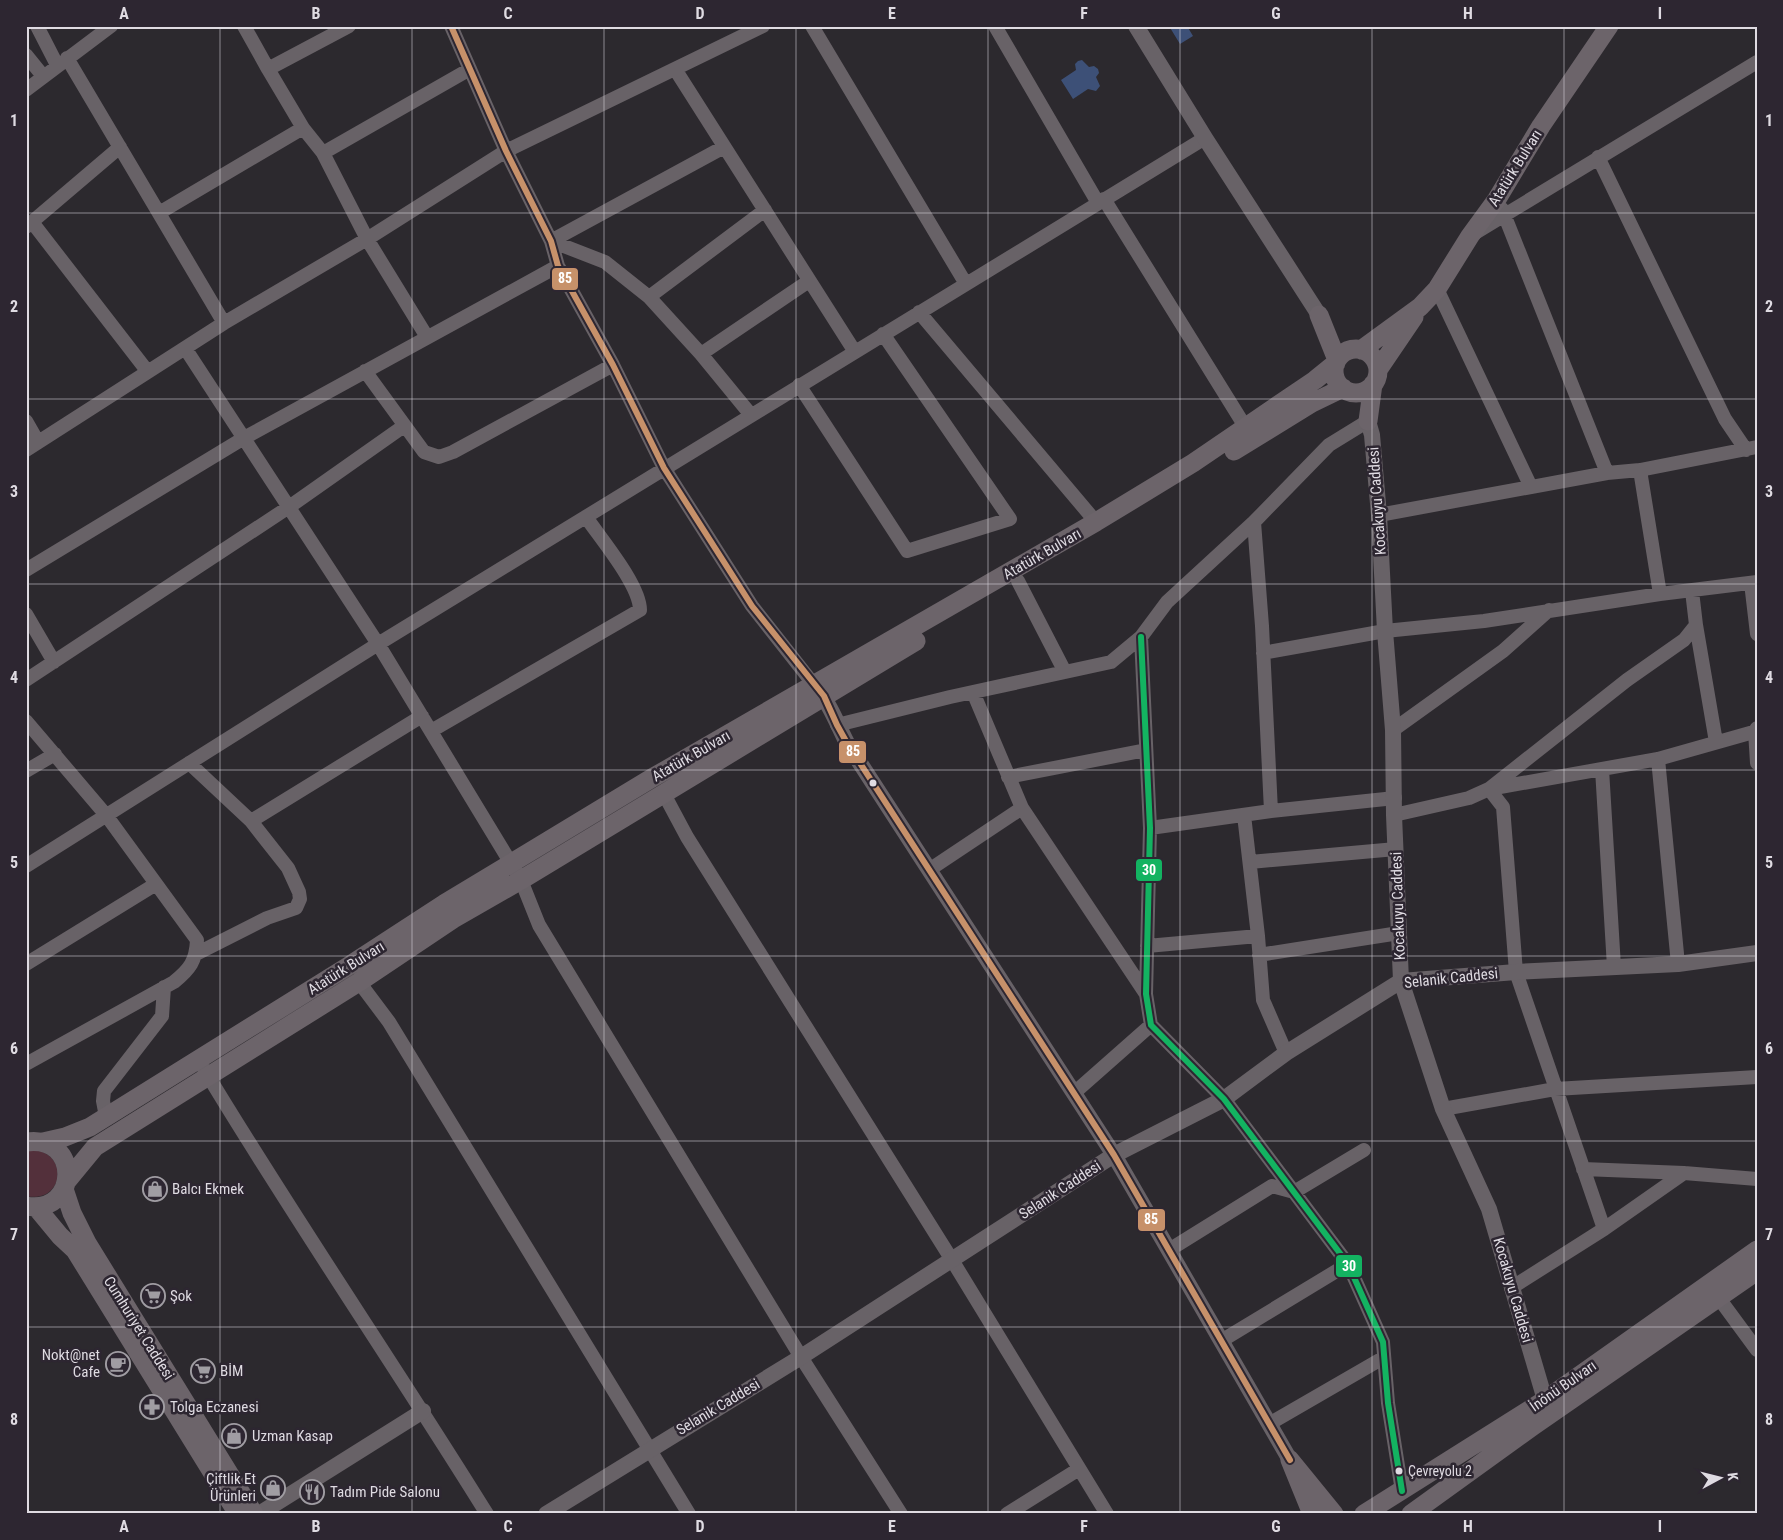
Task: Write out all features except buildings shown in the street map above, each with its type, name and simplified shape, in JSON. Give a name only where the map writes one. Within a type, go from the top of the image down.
[{"type":"main road","name":"Atatürk Bulvarı","points":[[1375,377],[1420,307],[1437,289],[1470,236],[1497,199],[1541,126],[1609,26]]},
{"type":"main road","name":"Atatürk Bulvarı","points":[[29,1206],[52,1202],[95,1147],[359,982],[453,919],[664,794],[819,691],[1193,463],[1315,380],[1346,356],[1420,307]]},
{"type":"main road","points":[[1320,315],[1346,356]]},
{"type":"main road","points":[[1346,356],[1366,352],[1374,359],[1375,377],[1368,421]]},
{"type":"main road","points":[[1346,356],[1335,377],[1347,390],[1363,392],[1375,377]]},
{"type":"main road","name":"Atatürk Bulvarı","points":[[33,1140],[76,1133],[106,1117],[652,778],[819,691],[1018,581],[1312,403],[1347,390]]},
{"type":"main road","name":"Kocakuyu Caddesi","points":[[1347,390],[1368,421]]},
{"type":"main road","name":"Cumhuriyet Caddesi","points":[[33,1140],[58,1150],[63,1157],[68,1173],[66,1185],[72,1213],[87,1243],[254,1514]]},
{"type":"main road","name":"Cumhuriyet Caddesi","points":[[29,1206],[75,1250],[238,1514]]},
{"type":"main road","name":"İnönü Bulvarı","points":[[1364,1514],[1545,1400],[1757,1250]]},
{"type":"main road","name":"İnönü Bulvarı","points":[[1411,1514],[1533,1426],[1757,1271]]},
{"type":"main road","points":[[1290,1460],[1312,1514]]},
{"type":"main road","points":[[1290,1460],[1334,1514]]},
{"type":"street","points":[[37,26],[120,147],[224,323]]},
{"type":"street","points":[[26,90],[111,26]]},
{"type":"street","points":[[244,26],[304,128],[322,153],[367,239],[427,337]]},
{"type":"street","points":[[268,69],[350,26]]},
{"type":"street","points":[[451,26],[506,151],[551,241],[558,266],[613,365],[664,468],[752,606],[819,691],[837,725],[1114,1155],[1290,1460]]},
{"type":"street","points":[[26,450],[224,323],[367,239],[506,151],[764,26]]},
{"type":"street","points":[[812,26],[966,284]]},
{"type":"street","points":[[995,26],[1101,201],[1246,428]]},
{"type":"street","points":[[1136,26],[1205,138],[1320,315]]},
{"type":"street","points":[[26,55],[43,76]]},
{"type":"street","points":[[1470,236],[1506,216],[1598,157],[1757,62]]},
{"type":"street","points":[[322,153],[470,69]]},
{"type":"street","points":[[675,69],[855,352]]},
{"type":"street","points":[[159,213],[304,128]]},
{"type":"street","points":[[26,866],[378,644],[1205,138]]},
{"type":"street","points":[[120,147],[29,224],[148,372]]},
{"type":"street","points":[[551,241],[724,147]]},
{"type":"street","points":[[1598,157],[1725,419],[1752,448]]},
{"type":"street","points":[[1497,199],[1506,216],[1607,473]]},
{"type":"street","points":[[650,297],[765,210]]},
{"type":"street","points":[[551,241],[605,262],[650,297],[752,415]]},
{"type":"street","points":[[26,570],[244,438],[558,266]]},
{"type":"street","points":[[701,354],[809,280]]},
{"type":"street","points":[[1437,289],[1531,487]]},
{"type":"street","points":[[919,312],[1096,522]]},
{"type":"street","points":[[799,385],[907,550],[1010,519],[883,334]]},
{"type":"street","points":[[186,348],[378,644],[521,880],[539,926],[802,1357],[901,1514]]},
{"type":"street","points":[[365,371],[424,452],[439,456],[453,452],[613,365]]},
{"type":"street","points":[[26,421],[38,442]]},
{"type":"street","points":[[837,725],[973,692],[1111,662],[1141,637],[1167,602],[1254,522],[1329,445],[1368,421]]},
{"type":"street","name":"Kocakuyu Caddesi","points":[[1368,421],[1372,435],[1379,515],[1385,631],[1393,730],[1394,815],[1401,981],[1443,1109],[1489,1209],[1545,1400]]},
{"type":"street","points":[[26,680],[289,507],[404,426]]},
{"type":"street","points":[[1379,515],[1607,473],[1640,470],[1752,448]]},
{"type":"street","points":[[1640,470],[1660,594]]},
{"type":"street","points":[[431,731],[640,610],[640,600],[633,584],[586,518]]},
{"type":"street","points":[[1254,522],[1271,811]]},
{"type":"street","points":[[1018,581],[1065,672]]},
{"type":"street","points":[[1263,653],[1385,631],[1484,621],[1549,610],[1754,582],[1757,634]]},
{"type":"street","points":[[1692,591],[1716,742]]},
{"type":"street","points":[[1393,730],[1503,650],[1549,610]]},
{"type":"street","points":[[26,614],[54,662]]},
{"type":"street","points":[[1489,789],[1626,680],[1684,640],[1696,625]]},
{"type":"street","points":[[1141,637],[1150,828],[1146,994],[1151,1025],[1224,1099],[1348,1264],[1382,1342],[1388,1404],[1402,1491]]},
{"type":"street","points":[[973,692],[1022,808],[1146,994]]},
{"type":"street","points":[[251,821],[422,716]]},
{"type":"street","points":[[26,721],[106,815],[196,940],[196,954],[188,971],[174,982],[26,1064]]},
{"type":"street","points":[[1394,815],[1469,798],[1489,789],[1658,758],[1756,730],[1757,763]]},
{"type":"street","points":[[1008,777],[1146,750]]},
{"type":"street","points":[[26,771],[55,754]]},
{"type":"street","points":[[1658,758],[1678,964]]},
{"type":"street","points":[[189,763],[251,821],[288,868],[299,892],[300,900],[296,908],[267,918],[196,954]]},
{"type":"street","points":[[1602,769],[1614,967]]},
{"type":"street","points":[[1489,789],[1503,807],[1516,972],[1604,1229]]},
{"type":"street","points":[[664,794],[693,845],[952,1260],[1107,1514]]},
{"type":"street","points":[[1150,828],[1271,811],[1395,798]]},
{"type":"street","points":[[930,870],[1022,808]]},
{"type":"street","points":[[1244,816],[1258,936],[1263,1000],[1286,1053]]},
{"type":"street","points":[[1250,862],[1396,849]]},
{"type":"street","points":[[26,964],[156,884]]},
{"type":"street","points":[[1259,955],[1399,933]]},
{"type":"street","points":[[1147,946],[1258,936]]},
{"type":"street","name":"Selanik Caddesi","points":[[546,1514],[802,1357],[1114,1155],[1224,1099],[1286,1053],[1401,981],[1516,972],[1678,964],[1757,953]]},
{"type":"street","points":[[359,982],[389,1022],[689,1514]]},
{"type":"street","points":[[106,1117],[104,1091],[162,1016],[164,988]]},
{"type":"street","points":[[1074,1093],[1151,1025]]},
{"type":"street","points":[[198,1060],[235,1123],[423,1411],[487,1514]]},
{"type":"street","points":[[1443,1109],[1555,1089],[1757,1077]]},
{"type":"street","points":[[1169,1250],[1272,1186],[1294,1192],[1364,1150]]},
{"type":"street","points":[[1583,1169],[1684,1173],[1757,1179]]},
{"type":"street","points":[[1511,1288],[1604,1229],[1684,1173]]},
{"type":"street","points":[[1221,1341],[1348,1264]]},
{"type":"street","points":[[1718,1298],[1757,1350]]},
{"type":"street","points":[[1269,1424],[1383,1358]]},
{"type":"street","points":[[259,1514],[423,1411]]},
{"type":"street","points":[[1007,1514],[1079,1468]]},
{"type":"shaded area","points":[[32,1150],[44,1153],[52,1159],[57,1168],[58,1177],[55,1185],[48,1192],[39,1196],[26,1196],[26,1152]]},
{"type":"water","points":[[1169,26],[1187,26],[1193,36],[1180,44]]},
{"type":"water","points":[[1082,60],[1089,67],[1094,66],[1098,69],[1099,73],[1096,77],[1100,86],[1096,91],[1088,89],[1073,99],[1061,80],[1076,70],[1075,64]]},
{"type":"transit line","name":"85","points":[[451,26],[506,151],[551,241],[558,266],[613,365],[664,468],[752,606],[824,696],[847,743],[1114,1155],[1290,1460]]},
{"type":"transit line","name":"30","points":[[1141,637],[1150,828],[1146,994],[1151,1025],[1224,1099],[1348,1264],[1383,1342],[1388,1403],[1402,1491]]},
{"type":"place","name":"Balcı Ekmek","points":[[155,1189]]},
{"type":"place","name":"Şok","points":[[153,1296]]},
{"type":"place","name":"Nokt@net Cafe","points":[[118,1364]]},
{"type":"place","name":"BİM","points":[[203,1371]]},
{"type":"place","name":"Tolga Eczanesi","points":[[152,1407]]},
{"type":"place","name":"Uzman Kasap","points":[[234,1436]]},
{"type":"place","name":"Çevreyolu 2","points":[[1399,1471]]},
{"type":"place","name":"Çiftlik Et Ürünleri","points":[[273,1488]]},
{"type":"place","name":"Tadım Pide Salonu","points":[[312,1492]]}]
